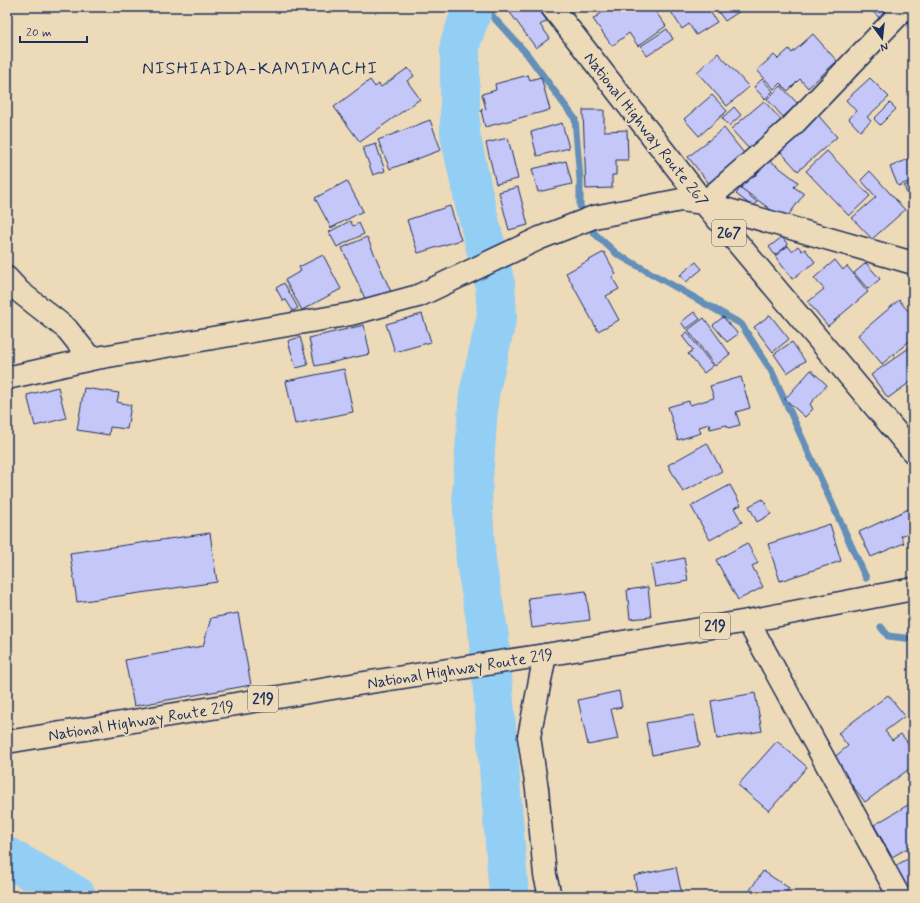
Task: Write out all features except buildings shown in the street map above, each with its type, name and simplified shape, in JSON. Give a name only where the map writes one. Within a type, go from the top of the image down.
[{"type":"main road","name":"National Highway Route 267","points":[[552,7],[704,203],[913,452]]},
{"type":"main road","points":[[704,203],[790,128],[906,7]]},
{"type":"main road","points":[[7,378],[91,359],[351,314],[418,296],[540,238],[587,221],[681,200],[704,203],[913,263]]},
{"type":"main road","points":[[7,278],[20,292],[67,329],[91,359]]},
{"type":"main road","name":"National Highway Route 219","points":[[7,742],[748,621],[913,589]]},
{"type":"main road","points":[[748,621],[899,896]]},
{"type":"main road","points":[[545,655],[530,737],[537,789],[545,875],[550,896]]},
{"type":"waterway","points":[[473,7],[460,44],[460,134],[475,204],[495,284],[497,316],[479,394],[472,493],[476,562],[489,637],[509,896]]},
{"type":"waterway","points":[[484,7],[527,54],[575,119],[580,179],[580,206],[595,234],[617,254],[741,324],[771,370],[866,578]]},
{"type":"waterway","points":[[881,627],[888,636],[913,639]]},
{"type":"waterway","points":[[7,857],[76,896]]},
{"type":"district","name":"NISHIAIDA-KAMIMACHI","points":[[260,68]]}]
